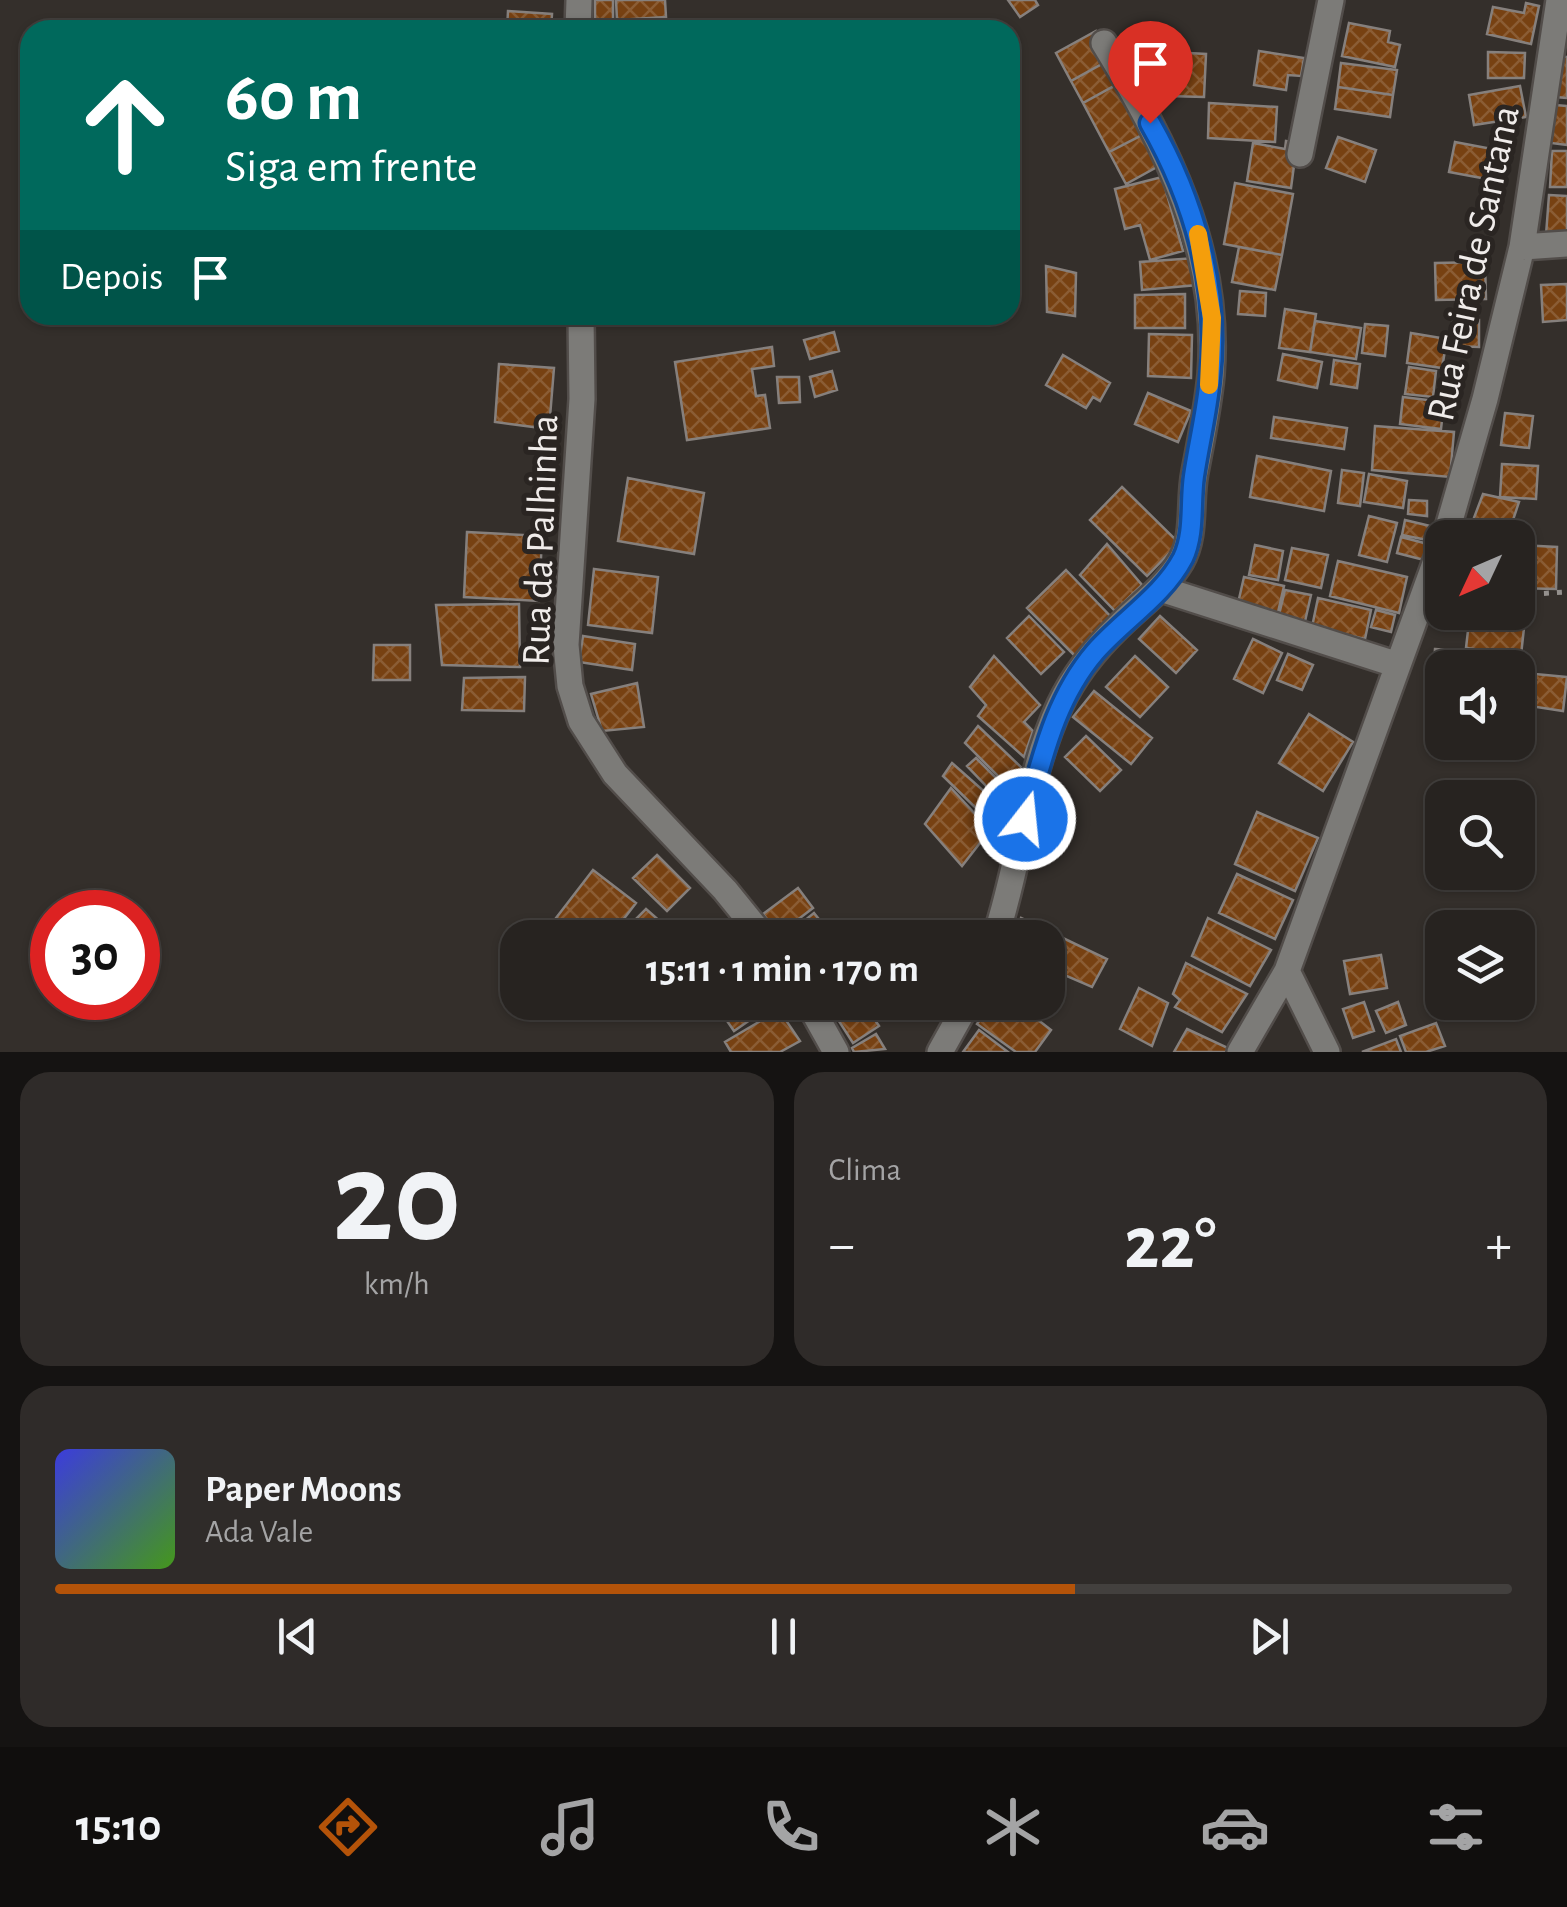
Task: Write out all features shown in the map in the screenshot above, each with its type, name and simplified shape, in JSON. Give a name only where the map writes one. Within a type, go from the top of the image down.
[{"type":"street","points":[[1300,154],[1331,0]]},
{"type":"street","name":"Rua Feira de Santana","points":[[1450,520],[1485,400],[1522,246],[1558,0]]},
{"type":"street","points":[[1000,920],[1058,710],[1072,681],[1117,627],[1161,589],[1183,558],[1189,540],[1193,479],[1211,375],[1208,280],[1197,229],[1164,147],[1104,43]]},
{"type":"street","points":[[1522,246],[1567,244]]},
{"type":"street","name":"Rua da Palhinha","points":[[581,325],[582,399],[566,645],[570,686],[581,722],[615,774],[750,920]]},
{"type":"street","points":[[1161,589],[1398,666]]},
{"type":"street","name":"Rua Feira de Santana","points":[[1240,1052],[1287,971],[1425,593]]},
{"type":"street","points":[[1287,971],[1327,1052]]},
{"type":"street","points":[[818,1020],[836,1052]]},
{"type":"street","points":[[940,1052],[958,1020]]},
{"type":"path","points":[[1535,595],[1567,592]]},
{"type":"building","points":[[595,0],[613,0],[613,20],[595,20]]},
{"type":"building","points":[[616,0],[665,0],[666,17],[617,20]]},
{"type":"building","points":[[1008,0],[1035,0],[1038,5],[1020,17]]},
{"type":"building","points":[[1526,3],[1539,6],[1531,44],[1487,34],[1493,7],[1524,13]]},
{"type":"building","points":[[508,11],[552,14],[552,20],[508,20]]},
{"type":"building","points":[[1349,23],[1390,31],[1388,42],[1400,45],[1395,67],[1342,56]]},
{"type":"building","points":[[1096,31],[1111,59],[1071,81],[1056,53]]},
{"type":"building","points":[[1259,51],[1304,58],[1301,76],[1288,75],[1286,90],[1254,85]]},
{"type":"building","points":[[1170,52],[1206,54],[1204,97],[1168,96]]},
{"type":"building","points":[[1488,52],[1525,53],[1524,78],[1488,78]]},
{"type":"building","points":[[1560,56],[1567,57],[1567,98],[1556,97]]},
{"type":"building","points":[[1111,59],[1123,81],[1083,103],[1071,81]]},
{"type":"building","points":[[1341,63],[1397,70],[1393,95],[1338,87]]},
{"type":"building","points":[[1123,81],[1150,131],[1109,152],[1083,103]]},
{"type":"building","points":[[1520,86],[1526,117],[1474,125],[1469,95]]},
{"type":"building","points":[[1338,87],[1393,95],[1390,117],[1335,109]]},
{"type":"building","points":[[1209,103],[1277,107],[1275,142],[1208,138]]},
{"type":"building","points":[[1555,105],[1567,106],[1567,145],[1551,143]]},
{"type":"building","points":[[1150,131],[1166,162],[1126,184],[1109,152]]},
{"type":"building","points":[[1338,137],[1376,150],[1365,182],[1326,168]]},
{"type":"building","points":[[1286,141],[1297,143],[1291,188],[1247,181],[1253,143],[1285,149]]},
{"type":"building","points":[[1455,142],[1492,149],[1487,179],[1449,172]]},
{"type":"building","points":[[1552,151],[1567,151],[1567,187],[1550,187]]},
{"type":"building","points":[[1162,177],[1183,251],[1150,260],[1140,225],[1125,229],[1115,189]]},
{"type":"building","points":[[1235,183],[1293,194],[1282,255],[1224,244]]},
{"type":"building","points":[[1549,195],[1567,196],[1567,237],[1546,235]]},
{"type":"building","points":[[1239,247],[1282,255],[1275,290],[1232,282]]},
{"type":"building","points":[[1195,258],[1197,285],[1142,290],[1140,262]]},
{"type":"building","points":[[1485,262],[1486,299],[1436,300],[1435,263]]},
{"type":"building","points":[[1046,266],[1076,273],[1075,316],[1047,312]]},
{"type":"building","points":[[1567,284],[1567,320],[1543,322],[1541,285]]},
{"type":"building","points":[[1240,291],[1266,293],[1265,316],[1238,314]]},
{"type":"building","points":[[1185,294],[1185,328],[1135,328],[1135,295]]},
{"type":"building","points":[[1285,309],[1316,314],[1310,352],[1279,348]]},
{"type":"building","points":[[1453,320],[1479,320],[1479,347],[1453,346]]},
{"type":"building","points":[[1315,321],[1361,328],[1356,359],[1310,352]]},
{"type":"building","points":[[1365,324],[1388,326],[1385,356],[1362,353]]},
{"type":"building","points":[[834,332],[839,351],[810,359],[804,340]]},
{"type":"building","points":[[1411,333],[1447,339],[1442,368],[1407,363]]},
{"type":"building","points":[[1149,334],[1192,335],[1191,378],[1148,376]]},
{"type":"building","points":[[772,347],[774,366],[752,369],[756,396],[765,395],[770,428],[687,440],[675,362]]},
{"type":"building","points":[[1283,354],[1322,362],[1317,388],[1278,380]]},
{"type":"building","points":[[1063,355],[1110,383],[1100,401],[1093,397],[1086,408],[1046,385]]},
{"type":"building","points":[[1334,360],[1360,364],[1357,388],[1331,384]]},
{"type":"building","points":[[499,364],[554,368],[549,429],[495,422]]},
{"type":"building","points":[[1409,367],[1436,371],[1433,397],[1405,394]]},
{"type":"building","points":[[832,371],[837,390],[815,397],[810,377]]},
{"type":"building","points":[[777,377],[799,377],[800,402],[779,403]]},
{"type":"building","points":[[1148,393],[1191,411],[1178,442],[1135,424]]},
{"type":"building","points":[[1403,397],[1444,402],[1441,429],[1400,424]]},
{"type":"building","points":[[1505,413],[1533,416],[1529,448],[1501,445]]},
{"type":"building","points":[[1274,417],[1347,428],[1344,449],[1271,438]]},
{"type":"building","points":[[1375,426],[1454,432],[1450,477],[1372,470]]},
{"type":"building","points":[[1257,456],[1331,471],[1324,511],[1250,497]]},
{"type":"building","points":[[1502,464],[1538,466],[1536,499],[1500,497]]},
{"type":"building","points":[[1342,470],[1364,473],[1360,506],[1338,503]]},
{"type":"building","points":[[1369,474],[1407,481],[1403,508],[1364,502]]},
{"type":"building","points":[[628,478],[704,493],[694,554],[618,541]]},
{"type":"building","points":[[1122,487],[1179,543],[1147,576],[1090,520]]},
{"type":"building","points":[[1483,494],[1519,502],[1513,520],[1473,520]]},
{"type":"building","points":[[1409,500],[1427,501],[1427,516],[1408,514]]},
{"type":"building","points":[[1369,516],[1397,523],[1387,562],[1359,555]]},
{"type":"building","points":[[1405,520],[1425,525],[1425,540],[1402,535]]},
{"type":"building","points":[[467,532],[542,536],[539,601],[464,597]]},
{"type":"building","points":[[1401,537],[1425,543],[1424,560],[1397,553]]},
{"type":"building","points":[[1107,544],[1142,585],[1115,611],[1080,575]]},
{"type":"building","points":[[1255,545],[1283,551],[1278,580],[1249,575]]},
{"type":"building","points":[[1535,546],[1557,547],[1556,589],[1535,588]]},
{"type":"building","points":[[1292,548],[1328,555],[1321,588],[1285,580]]},
{"type":"building","points":[[1338,561],[1407,577],[1399,613],[1330,596]]},
{"type":"building","points":[[594,569],[658,577],[652,633],[588,625]]},
{"type":"building","points":[[1066,570],[1114,620],[1076,657],[1027,608]]},
{"type":"building","points":[[1244,577],[1284,586],[1276,621],[1236,612]]},
{"type":"building","points":[[1285,590],[1311,595],[1303,630],[1277,623]]},
{"type":"building","points":[[1318,598],[1371,610],[1365,639],[1312,627]]},
{"type":"building","points":[[519,604],[520,667],[442,665],[436,605]]},
{"type":"building","points":[[1376,610],[1395,615],[1391,632],[1371,627]]},
{"type":"building","points":[[1029,616],[1064,652],[1041,674],[1007,638]]},
{"type":"building","points":[[1160,616],[1197,650],[1176,673],[1139,639]]},
{"type":"building","points":[[1468,630],[1524,630],[1522,650],[1466,648]]},
{"type":"building","points":[[583,636],[635,644],[632,670],[579,662]]},
{"type":"building","points":[[1253,639],[1282,653],[1263,693],[1234,679]]},
{"type":"building","points":[[374,645],[410,645],[410,680],[373,680]]},
{"type":"building","points":[[1288,654],[1313,665],[1302,690],[1277,680]]},
{"type":"building","points":[[994,656],[1040,705],[1024,722],[1033,731],[1024,757],[978,716],[986,705],[970,687]]},
{"type":"building","points":[[1135,656],[1168,687],[1140,717],[1106,687]]},
{"type":"building","points":[[1535,674],[1567,677],[1563,711],[1535,707]]},
{"type":"building","points":[[525,677],[524,711],[462,710],[464,678]]},
{"type":"building","points":[[637,683],[644,727],[602,731],[591,694]]},
{"type":"building","points":[[1094,691],[1152,738],[1131,764],[1073,717]]},
{"type":"building","points":[[1309,714],[1353,742],[1323,791],[1279,763]]},
{"type":"building","points":[[978,726],[1024,770],[1008,786],[965,743]]},
{"type":"building","points":[[1086,736],[1121,770],[1100,791],[1065,757]]},
{"type":"building","points":[[976,758],[1001,783],[991,791],[967,766]]},
{"type":"building","points":[[952,763],[995,801],[982,814],[943,776]]},
{"type":"building","points":[[951,788],[990,830],[962,866],[925,824]]},
{"type":"building","points":[[1257,812],[1318,838],[1295,891],[1235,864]]},
{"type":"building","points":[[657,855],[690,888],[667,911],[633,878]]},
{"type":"building","points":[[593,870],[636,903],[623,920],[556,918]]},
{"type":"building","points":[[1237,874],[1293,900],[1275,939],[1219,913]]},
{"type":"building","points":[[798,888],[813,908],[797,920],[768,920],[763,914]]},
{"type":"building","points":[[646,909],[659,920],[635,920]]},
{"type":"building","points":[[1208,918],[1271,950],[1250,986],[1192,956]]},
{"type":"building","points":[[1065,939],[1107,959],[1092,987],[1065,975]]},
{"type":"building","points":[[1381,955],[1387,988],[1350,994],[1344,961]]},
{"type":"building","points":[[1186,963],[1247,994],[1222,1032],[1175,1007],[1180,1000],[1173,994]]},
{"type":"building","points":[[1139,988],[1168,1003],[1152,1046],[1120,1029]]},
{"type":"building","points":[[1364,1002],[1374,1031],[1353,1038],[1343,1009]]},
{"type":"building","points":[[1398,1002],[1406,1025],[1386,1033],[1376,1011]]},
{"type":"building","points":[[726,1020],[750,1020],[734,1031]]},
{"type":"building","points":[[762,1020],[786,1020],[800,1041],[780,1052],[731,1052],[725,1042]]},
{"type":"building","points":[[838,1020],[875,1020],[879,1026],[853,1043]]},
{"type":"building","points":[[980,1020],[1038,1020],[1051,1030],[1035,1052],[1016,1052],[977,1024]]},
{"type":"building","points":[[1436,1023],[1445,1046],[1426,1052],[1406,1052],[1400,1036]]},
{"type":"building","points":[[1187,1029],[1228,1048],[1226,1052],[1174,1052]]},
{"type":"building","points":[[979,1030],[1008,1052],[963,1052]]},
{"type":"building","points":[[876,1034],[885,1049],[854,1052],[852,1048]]},
{"type":"building","points":[[1396,1039],[1401,1052],[1362,1052]]},
{"type":"slow traffic","points":[[1198,234],[1212,318],[1209,385]]},
{"type":"route","points":[[1025,819],[1048,739],[1072,681],[1117,627],[1161,589],[1183,558],[1189,540],[1193,479],[1211,375],[1212,318],[1197,229],[1164,147],[1150,123]]}]
